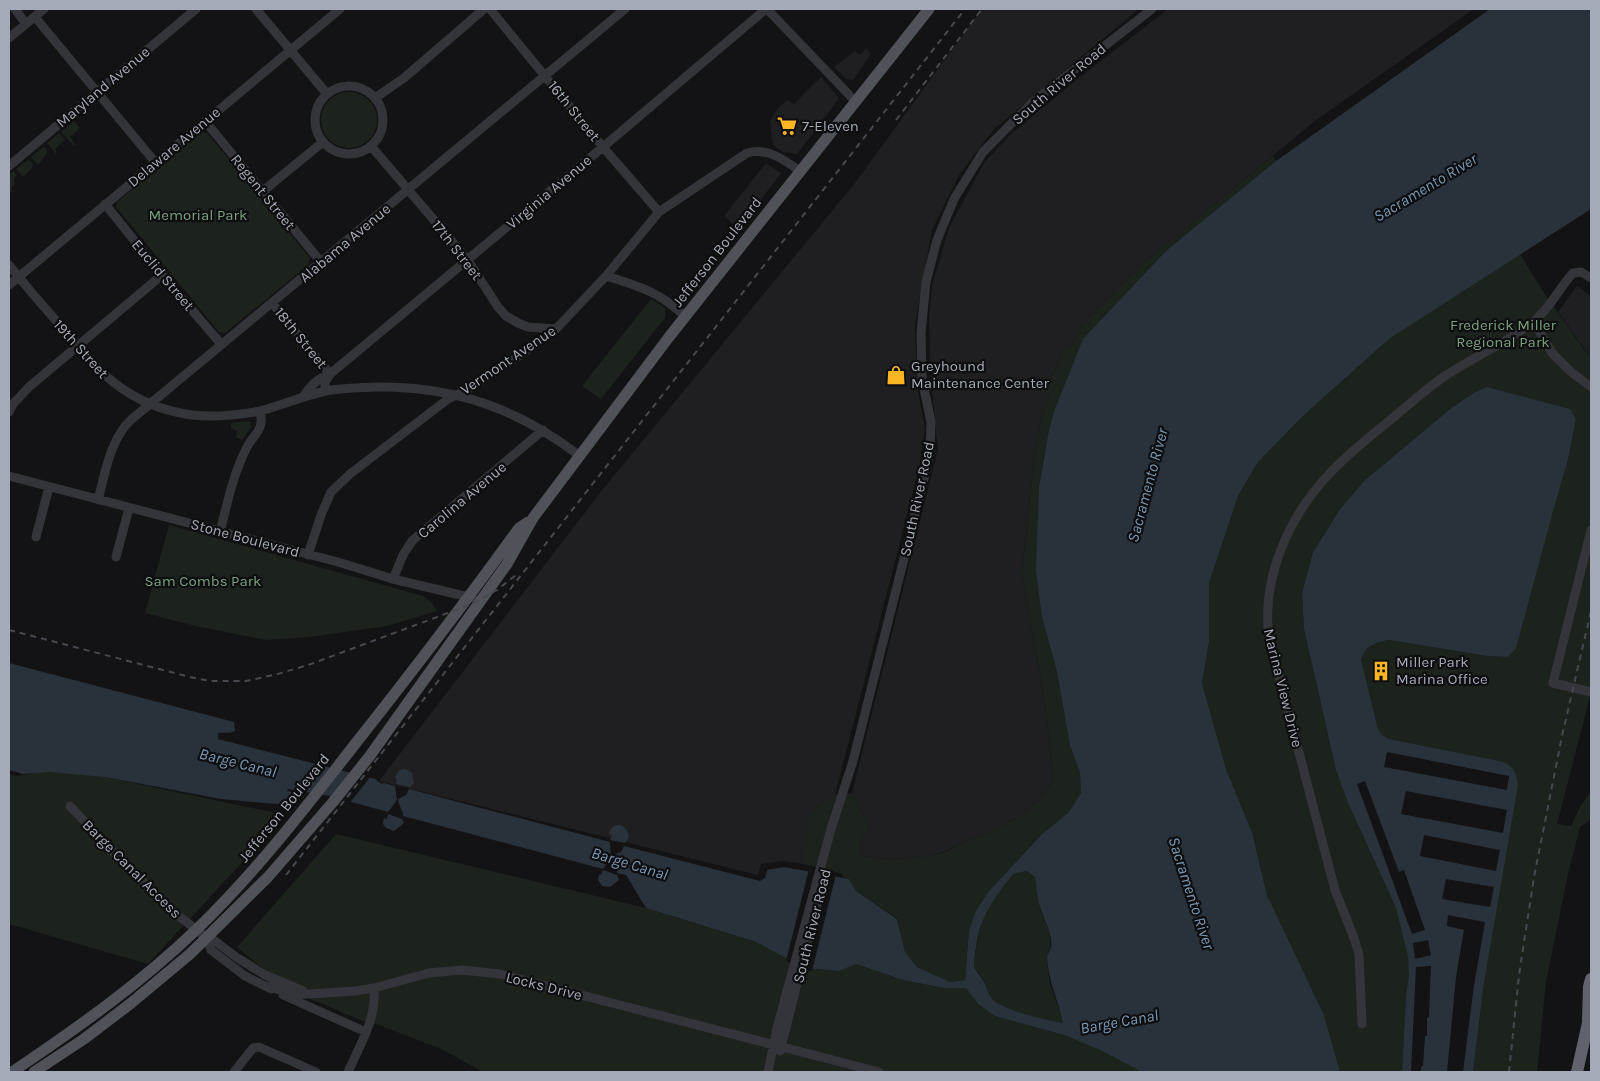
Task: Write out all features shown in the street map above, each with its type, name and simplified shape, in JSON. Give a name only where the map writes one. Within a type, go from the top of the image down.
[{"type":"highway","points":[[1577,1072],[1589,1018],[1589,987],[1591,979]]},
{"type":"main road","name":"Jefferson Boulevard","points":[[34,1072],[137,999],[207,938],[268,877],[333,802],[369,757],[507,564],[534,518],[580,456],[685,318],[929,9]]},
{"type":"main road","name":"Jefferson Boulevard","points":[[12,1072],[76,1029],[138,981],[197,929],[253,870],[308,805],[427,653],[519,528],[534,518]]},
{"type":"street","points":[[15,9],[26,24]]},
{"type":"street","points":[[9,38],[44,9]]},
{"type":"street","name":"Maryland Avenue","points":[[9,166],[196,9]]},
{"type":"street","points":[[256,9],[327,94]]},
{"type":"street","name":"Delaware Avenue","points":[[9,284],[340,9]]},
{"type":"street","points":[[375,98],[404,78],[484,9]]},
{"type":"street","name":"16th Street","points":[[490,9],[658,212]]},
{"type":"street","name":"Alabama Avenue","points":[[98,500],[110,456],[115,443],[127,424],[625,9]]},
{"type":"street","points":[[767,9],[856,102]]},
{"type":"street","name":"Virginia Avenue","points":[[303,398],[310,386],[318,379],[330,374],[767,9]]},
{"type":"street","name":"South River Road","points":[[778,1046],[840,804],[853,761],[930,450],[931,422],[922,379],[922,333],[926,282],[937,240],[954,200],[983,152],[1034,101],[1152,9]]},
{"type":"street","points":[[35,17],[155,162]]},
{"type":"street","points":[[349,86],[366,91],[375,98],[382,114],[383,126],[379,137],[371,146],[361,152],[349,154],[338,152],[323,142],[317,132],[315,120],[317,109],[327,94],[337,88],[349,86]]},
{"type":"street","name":"Regent Street","points":[[205,121],[321,262]]},
{"type":"street","points":[[263,191],[323,142]]},
{"type":"street","name":"17th Street","points":[[371,146],[467,259],[498,307],[506,316],[518,323],[531,327],[556,329]]},
{"type":"street","name":"Vermont Avenue","points":[[308,555],[321,515],[331,492],[354,471],[448,399],[519,356],[556,329],[606,276],[658,212],[747,153],[754,151],[764,152],[784,160],[801,172]]},
{"type":"street","name":"Euclid Street","points":[[105,204],[221,344]]},
{"type":"street","name":"19th Street","points":[[9,265],[91,363],[110,381],[138,399],[182,413],[201,416],[232,416],[260,411]]},
{"type":"street","name":"Marina View Drive","points":[[1362,1024],[1359,954],[1336,890],[1269,638],[1267,608],[1272,575],[1296,519],[1321,483],[1346,457],[1443,377],[1534,322],[1551,304],[1571,275],[1578,272],[1584,273],[1591,278]]},
{"type":"street","points":[[9,412],[13,404],[29,387],[162,275]]},
{"type":"street","points":[[606,276],[640,287],[661,297],[673,305],[685,318]]},
{"type":"street","name":"18th Street","points":[[272,303],[330,374]]},
{"type":"street","points":[[1534,322],[1552,353],[1571,372],[1591,387]]},
{"type":"street","points":[[325,391],[325,382],[330,374]]},
{"type":"street","points":[[220,532],[242,456],[261,426],[260,411],[325,391],[385,387],[418,389],[456,395],[506,411],[543,430],[580,456]]},
{"type":"street","name":"Carolina Avenue","points":[[393,579],[403,555],[412,542],[543,430]]},
{"type":"street","name":"Stone Boulevard","points":[[9,476],[393,579],[481,600]]},
{"type":"street","points":[[36,537],[49,487]]},
{"type":"street","points":[[116,557],[129,508]]},
{"type":"street","points":[[1591,530],[1552,683],[1591,692]]},
{"type":"street","name":"Barge Canal Access","points":[[70,806],[175,913],[197,929]]},
{"type":"street","name":"Locks Drive","points":[[197,929],[207,938],[215,941],[265,975],[310,994]]},
{"type":"street","points":[[207,938],[211,950],[245,976],[366,1032]]},
{"type":"street","name":"Locks Drive","points":[[267,986],[290,993],[310,994],[374,988],[430,973],[462,970],[500,974],[778,1046]]},
{"type":"street","points":[[348,1072],[366,1032],[373,1010],[375,1001],[374,988]]},
{"type":"street","points":[[768,1072],[778,1046]]},
{"type":"street","points":[[773,1072],[778,1046]]},
{"type":"street","points":[[778,1046],[879,1072]]},
{"type":"street","points":[[234,1072],[254,1048],[259,1047],[316,1072]]},
{"type":"shaded area","points":[[982,9],[1139,9],[994,129],[959,175],[932,230],[915,325],[917,387],[925,428],[919,468],[835,795],[815,808],[804,864],[782,861],[761,864],[758,875],[379,781],[603,489],[855,183]]},
{"type":"shaded area","points":[[1168,9],[1474,9],[1316,120],[1141,265],[1084,323],[1070,347],[1066,345],[1046,390],[1050,392],[1041,420],[1034,459],[1022,574],[1044,697],[1054,779],[1036,803],[1018,817],[986,834],[963,842],[946,851],[933,855],[892,860],[858,855],[862,838],[870,828],[852,793],[938,449],[931,380],[929,319],[932,285],[949,228],[984,163],[1010,135],[1075,81]]},
{"type":"shaded area","points":[[866,49],[871,54],[853,80],[846,79],[834,67],[855,51],[860,55]]},
{"type":"shaded area","points":[[821,77],[839,98],[797,154],[783,152],[773,145],[770,121],[778,108],[787,100],[794,104]]},
{"type":"shaded area","points":[[766,163],[781,173],[739,229],[724,216]]},
{"type":"shaded area","points":[[1577,286],[1591,296],[1591,355],[1586,351],[1558,312]]},
{"type":"green space","points":[[349,92],[360,94],[369,100],[375,109],[377,120],[375,131],[369,140],[360,146],[349,148],[338,146],[329,140],[323,131],[321,120],[323,109],[329,100],[338,94]]},
{"type":"green space","points":[[74,121],[80,128],[70,137],[75,144],[74,146],[61,132]]},
{"type":"green space","points":[[59,133],[65,140],[55,149],[56,154],[47,143]]},
{"type":"green space","name":"Memorial Park","points":[[200,133],[208,134],[310,258],[308,265],[225,333],[219,332],[116,207],[117,202]]},
{"type":"green space","points":[[44,146],[48,152],[38,165],[31,157]]},
{"type":"green space","points":[[1273,156],[1276,161],[1167,250],[1053,414],[1039,486],[1038,526],[1042,617],[1057,672],[1070,746],[1080,773],[1081,793],[1069,812],[1041,835],[989,891],[969,930],[965,980],[950,982],[917,967],[905,952],[897,918],[856,891],[849,879],[842,877],[843,874],[804,864],[808,819],[815,808],[835,795],[852,793],[870,828],[862,838],[858,855],[892,860],[933,855],[946,852],[963,842],[986,834],[1018,817],[1036,803],[1054,779],[1044,697],[1022,574],[1034,459],[1041,420],[1050,392],[1046,390],[1066,345],[1070,347],[1084,323],[1141,265]]},
{"type":"green space","points":[[29,159],[33,163],[32,168],[23,177],[16,169]]},
{"type":"green space","points":[[13,171],[17,175],[14,179],[15,184],[11,188],[14,192],[12,193],[9,189],[9,175]]},
{"type":"green space","name":"Frederick Miller Regional Park","points":[[1520,254],[1544,293],[1585,351],[1591,355],[1591,693],[1557,824],[1571,826],[1581,805],[1591,792],[1591,819],[1580,827],[1568,874],[1546,982],[1537,1072],[1473,1072],[1484,983],[1500,761],[1389,739],[1382,735],[1378,729],[1361,660],[1368,648],[1379,642],[1389,640],[1487,656],[1508,657],[1568,460],[1576,419],[1570,409],[1487,387],[1475,392],[1450,409],[1365,480],[1340,509],[1313,552],[1302,593],[1304,629],[1336,769],[1348,803],[1396,908],[1409,957],[1402,1072],[1340,1072],[1324,1015],[1267,895],[1252,832],[1226,769],[1202,683],[1209,642],[1209,583],[1238,496],[1258,462],[1303,416],[1389,339]]},
{"type":"green space","points":[[651,299],[665,308],[665,318],[601,399],[582,386]]},
{"type":"green space","points":[[250,422],[251,427],[242,440],[236,437],[237,431],[231,428],[231,423]]},
{"type":"green space","name":"Sam Combs Park","points":[[169,525],[423,596],[431,602],[437,611],[387,626],[309,637],[266,640],[196,626],[145,613]]},
{"type":"green space","points":[[62,768],[286,815],[148,964],[9,924],[9,774],[17,776]]},
{"type":"green space","points":[[336,834],[646,908],[758,943],[804,968],[839,971],[856,964],[903,980],[944,988],[966,988],[978,1004],[995,1016],[1067,1036],[1102,1051],[1142,1072],[483,1072],[441,1049],[379,1025],[363,1021],[289,990],[237,947]]},
{"type":"green space","points":[[1025,871],[1035,877],[1040,908],[1050,937],[1049,978],[1064,1023],[1019,1013],[995,1002],[974,964],[980,928],[988,909],[1013,873]]},
{"type":"water","points":[[1490,9],[1591,9],[1591,209],[1389,339],[1303,416],[1258,462],[1238,496],[1209,583],[1209,642],[1202,683],[1226,769],[1252,832],[1267,895],[1324,1015],[1340,1072],[1142,1072],[1102,1051],[1067,1036],[995,1016],[978,1004],[966,988],[944,988],[903,980],[856,964],[839,971],[804,968],[756,942],[646,908],[626,875],[617,873],[617,865],[612,859],[613,855],[621,852],[624,846],[760,881],[765,878],[767,870],[784,867],[849,879],[856,891],[897,919],[905,952],[917,967],[950,982],[965,980],[969,930],[976,911],[989,891],[1041,835],[1069,812],[1081,793],[1080,773],[1070,746],[1057,672],[1042,617],[1036,571],[1039,486],[1053,414],[1083,339],[1167,250],[1276,161]],"holes":[[[1026,871],[1035,877],[1040,906],[1051,939],[1050,951],[1047,956],[1049,974],[1063,1023],[1021,1013],[997,1003],[990,995],[974,964],[978,937],[984,917],[1000,891],[1013,874]]]},
{"type":"water","points":[[1487,387],[1570,409],[1576,419],[1568,460],[1516,648],[1508,657],[1487,656],[1389,640],[1379,642],[1368,648],[1361,660],[1378,729],[1382,735],[1389,739],[1500,761],[1514,770],[1518,785],[1484,983],[1473,1072],[1402,1072],[1406,995],[1409,975],[1408,957],[1396,908],[1348,803],[1336,770],[1304,629],[1302,593],[1313,552],[1340,509],[1365,480],[1450,409],[1475,392]]},
{"type":"water","name":"Barge Canal","points":[[9,663],[234,722],[235,731],[218,733],[218,739],[375,779],[382,784],[395,786],[397,800],[388,812],[330,796],[288,789],[287,791],[298,793],[288,805],[221,799],[105,777],[50,772],[23,774],[9,770]]},
{"type":"water","points":[[402,769],[412,773],[414,783],[410,787],[396,784],[396,775]]},
{"type":"water","points":[[409,789],[610,842],[611,857],[603,869],[403,816],[398,799],[406,795]]},
{"type":"water","points":[[388,814],[402,819],[404,823],[394,831],[386,828],[383,824],[384,818],[387,819]]},
{"type":"water","points":[[619,825],[625,828],[628,833],[629,837],[625,843],[610,840],[612,835],[609,834],[611,829]]},
{"type":"water","points":[[603,870],[617,875],[619,880],[610,887],[602,886],[598,880]]},
{"type":"pier","points":[[1387,752],[1509,776],[1507,790],[1384,767]]},
{"type":"pier","points":[[351,771],[371,776],[349,804],[330,798]]},
{"type":"pier","points":[[1365,781],[1399,872],[1404,870],[1425,930],[1412,934],[1357,784]]},
{"type":"pier","points":[[1406,791],[1507,810],[1503,833],[1401,814]]},
{"type":"pier","points":[[1424,835],[1500,850],[1496,871],[1420,856]]},
{"type":"pier","points":[[809,869],[836,874],[812,971],[804,970],[786,961]]},
{"type":"pier","points":[[1446,879],[1494,887],[1490,907],[1442,899]]},
{"type":"pier","points":[[1448,915],[1485,922],[1474,985],[1463,1072],[1447,1072],[1456,977],[1464,930],[1447,926]]},
{"type":"pier","points":[[1428,940],[1431,955],[1415,959],[1413,943]]},
{"type":"pier","points":[[1431,966],[1429,1017],[1427,1018],[1423,1066],[1421,1067],[1421,1072],[1411,1072],[1416,967]]},
{"type":"railway","points":[[286,875],[965,9]]},
{"type":"railway","points":[[896,120],[982,9]]},
{"type":"railway","points":[[9,630],[190,677],[210,681],[246,681],[311,664],[472,604],[497,590],[516,575]]},
{"type":"railway","points":[[1509,1072],[1519,975],[1534,877],[1562,736],[1591,611]]},
{"type":"place","name":"7-Eleven","points":[[787,126]]},
{"type":"place","name":"Greyhound Maintenance Center","points":[[896,375]]},
{"type":"place","name":"Miller Park Marina Office","points":[[1381,671]]},
{"type":"water label","name":"Sacramento River","points":[[1425,187]]},
{"type":"water label","name":"Sacramento River","points":[[1147,485]]},
{"type":"water label","name":"Sacramento River","points":[[1192,893]]}]
